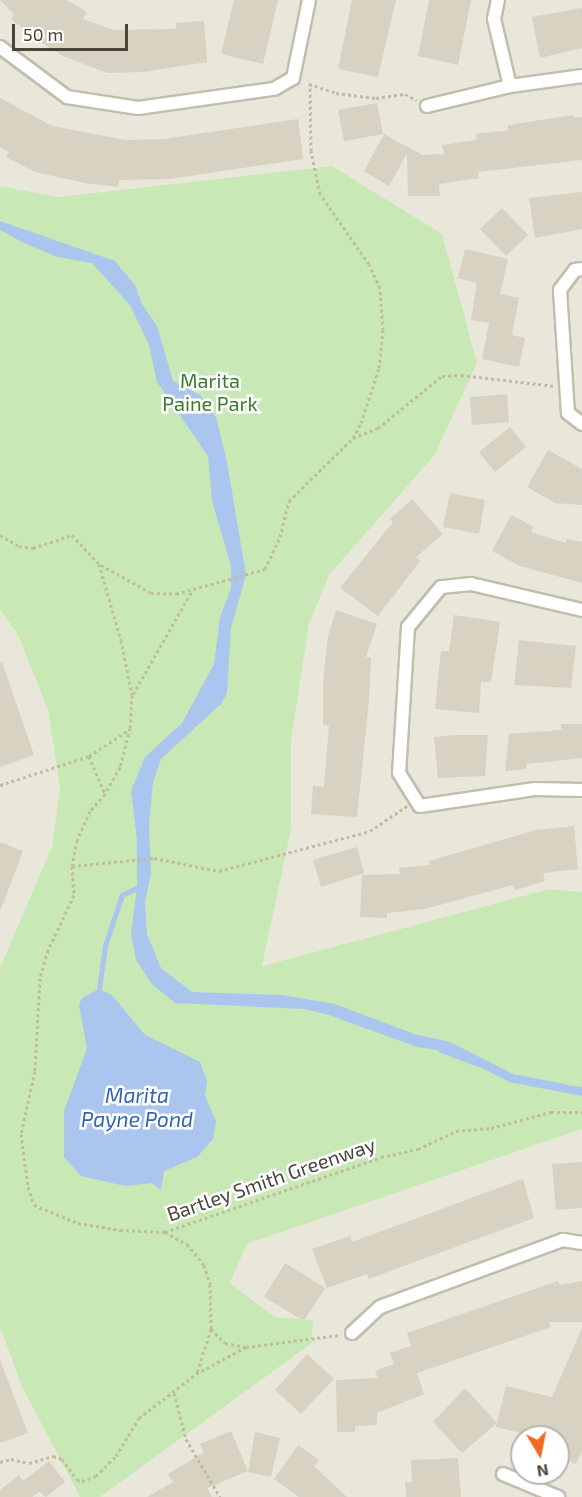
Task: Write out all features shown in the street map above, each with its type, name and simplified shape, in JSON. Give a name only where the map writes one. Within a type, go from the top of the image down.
[{"type":"street","points":[[0,47],[67,97],[138,108],[274,89],[293,78],[309,0]]},
{"type":"street","points":[[498,0],[494,19],[510,86]]},
{"type":"street","points":[[426,106],[510,86],[582,76]]},
{"type":"street","points":[[582,269],[575,270],[560,290],[568,413],[582,424]]},
{"type":"street","points":[[582,610],[471,584],[441,587],[408,627],[399,773],[420,806],[536,789],[582,789]]},
{"type":"street","points":[[352,1333],[380,1307],[563,1240],[582,1243]]},
{"type":"street","points":[[503,1474],[558,1497]]},
{"type":"path","points":[[293,78],[336,93],[376,98],[405,94],[426,106]]},
{"type":"path","points":[[99,564],[151,593],[176,594],[265,569],[280,537],[289,501],[353,438],[372,397],[379,368],[383,330],[380,288],[369,264],[320,194],[311,151],[310,84]]},
{"type":"path","points":[[353,438],[378,428],[442,376],[461,375],[565,387]]},
{"type":"path","name":"Bartley Smith Greenway","points":[[0,535],[18,546],[33,548],[72,535],[99,564],[121,640],[132,695],[130,728],[120,767],[105,794],[90,811],[72,866],[74,895],[48,950],[40,978],[35,1071],[21,1134],[28,1187],[40,1210],[120,1230],[165,1232],[381,1158],[418,1149],[456,1131],[491,1128],[551,1112],[582,1112]]},
{"type":"path","points":[[132,695],[193,589]]},
{"type":"path","points":[[0,785],[89,756],[130,728]]},
{"type":"path","points":[[89,756],[105,794]]},
{"type":"path","points":[[72,866],[154,858],[219,871],[370,831],[415,801]]},
{"type":"path","points":[[165,1232],[187,1244],[204,1264],[210,1284],[211,1329],[196,1374]]},
{"type":"path","points":[[211,1329],[225,1343],[246,1347],[352,1333]]},
{"type":"path","points":[[0,1462],[11,1458],[29,1463],[53,1456],[62,1459],[77,1480],[96,1476],[116,1456],[139,1418],[196,1374],[246,1347]]},
{"type":"path","points":[[174,1393],[186,1439],[220,1497]]},
{"type":"shaded area","points":[[0,0],[582,0],[582,892],[549,889],[262,966],[291,830],[291,742],[309,624],[329,575],[434,456],[332,166],[58,197],[0,186]]},
{"type":"shaded area","points":[[0,610],[18,635],[48,710],[60,788],[52,846],[0,968]]},
{"type":"shaded area","points":[[582,1129],[582,1497],[100,1497],[312,1343],[313,1320],[275,1317],[230,1283],[247,1244]]},
{"type":"shaded area","points":[[0,1327],[22,1387],[80,1497],[0,1497]]},
{"type":"green space","name":"Marita Paine Park","points":[[332,166],[442,234],[477,363],[434,456],[329,575],[309,624],[291,742],[291,830],[262,966],[549,889],[582,892],[582,1129],[247,1244],[230,1283],[275,1317],[313,1320],[312,1343],[100,1497],[80,1497],[22,1387],[0,1327],[0,968],[52,846],[60,788],[48,710],[18,635],[0,610],[0,186],[58,197]]},
{"type":"water","points":[[0,221],[115,261],[135,285],[142,304],[157,326],[173,381],[200,395],[216,417],[227,462],[246,575],[231,628],[227,693],[221,704],[161,759],[153,782],[149,825],[151,874],[145,902],[147,934],[161,968],[192,992],[282,995],[335,1004],[414,1034],[450,1042],[525,1080],[582,1087],[582,1096],[509,1082],[451,1052],[417,1047],[329,1015],[305,1009],[175,1003],[152,984],[136,960],[131,934],[137,888],[137,840],[131,791],[145,757],[182,723],[214,664],[220,617],[231,589],[231,566],[212,501],[208,456],[157,382],[149,345],[130,305],[92,263],[57,257],[22,242],[0,230]]},
{"type":"water","name":"Marita Payne Pond","points":[[99,989],[112,995],[145,1035],[200,1062],[207,1081],[205,1096],[216,1121],[213,1139],[197,1157],[164,1171],[161,1190],[152,1183],[125,1186],[81,1176],[64,1157],[64,1111],[87,1048],[79,1005],[82,998]]},
{"type":"building","points":[[0,0],[67,0],[87,12],[83,19],[113,30],[176,29],[176,23],[204,21],[207,62],[143,72],[107,73],[63,56],[37,40],[11,19],[14,14]]},
{"type":"building","points":[[234,0],[278,0],[263,64],[221,54]]},
{"type":"building","points":[[352,0],[396,0],[378,77],[338,69]]},
{"type":"building","points":[[429,0],[471,0],[458,65],[418,56]]},
{"type":"building","points":[[582,8],[582,48],[540,58],[532,17]]},
{"type":"building","points":[[0,98],[52,126],[125,140],[164,139],[298,119],[303,159],[169,179],[119,180],[118,187],[85,183],[35,172],[6,157],[9,152],[0,147]]},
{"type":"building","points":[[377,103],[383,134],[344,141],[338,110]]},
{"type":"building","points":[[573,115],[574,118],[582,117],[582,160],[478,172],[479,178],[439,184],[440,196],[408,196],[407,153],[389,186],[364,171],[384,134],[422,155],[444,154],[442,145],[477,140],[476,134],[508,130],[508,125]]},
{"type":"building","points":[[582,192],[582,229],[535,238],[529,198]]},
{"type":"building","points":[[502,208],[528,235],[506,256],[480,229]]},
{"type":"building","points":[[465,249],[508,259],[500,294],[519,298],[512,335],[525,338],[519,367],[482,359],[489,323],[471,320],[477,283],[458,278]]},
{"type":"building","points":[[507,394],[509,422],[472,425],[470,397]]},
{"type":"building","points":[[510,427],[526,447],[495,472],[479,452]]},
{"type":"building","points":[[548,450],[582,469],[582,505],[555,503],[527,487]]},
{"type":"building","points":[[450,493],[485,500],[479,534],[443,527]]},
{"type":"building","points":[[412,499],[443,534],[416,557],[420,561],[378,616],[340,588],[393,522],[390,519]]},
{"type":"building","points":[[511,515],[534,527],[531,532],[566,543],[567,539],[582,542],[582,583],[520,566],[492,551]]},
{"type":"building","points":[[336,610],[377,624],[366,657],[371,657],[369,700],[357,817],[311,814],[313,786],[324,787],[329,726],[323,725],[323,682],[328,636]]},
{"type":"building","points":[[454,615],[500,622],[491,682],[481,682],[479,713],[435,709],[441,651],[449,651]]},
{"type":"building","points":[[519,640],[576,646],[571,688],[514,685]]},
{"type":"building","points":[[2,662],[34,755],[0,767],[0,663]]},
{"type":"building","points":[[561,724],[582,724],[582,758],[526,764],[527,769],[505,771],[509,734],[561,730]]},
{"type":"building","points":[[488,735],[485,776],[438,778],[434,737]]},
{"type":"building","points":[[574,826],[578,869],[543,873],[545,881],[515,890],[513,885],[425,909],[387,913],[387,918],[360,917],[362,875],[400,874],[399,868],[430,865],[429,861],[536,830]]},
{"type":"building","points":[[0,842],[23,851],[1,909],[0,909]]},
{"type":"building","points":[[357,847],[364,873],[321,887],[313,860]]},
{"type":"building","points":[[582,1162],[582,1208],[556,1210],[552,1164]]},
{"type":"building","points":[[523,1179],[534,1218],[369,1279],[367,1274],[327,1288],[312,1249],[350,1236],[352,1242]]},
{"type":"building","points":[[285,1263],[325,1288],[304,1321],[264,1297]]},
{"type":"building","points":[[558,1281],[560,1285],[582,1281],[582,1322],[549,1322],[551,1327],[417,1373],[424,1394],[377,1413],[377,1425],[355,1426],[355,1432],[337,1432],[336,1380],[378,1378],[375,1371],[394,1364],[390,1353],[411,1346],[407,1333]]},
{"type":"building","points":[[582,1328],[582,1451],[576,1464],[570,1461],[570,1425],[510,1425],[510,1430],[496,1427],[506,1386],[552,1397]]},
{"type":"building","points":[[307,1354],[334,1379],[301,1414],[275,1390]]},
{"type":"building","points":[[0,1360],[28,1433],[0,1443]]},
{"type":"building","points":[[465,1388],[497,1423],[462,1453],[433,1422]]},
{"type":"building","points":[[231,1431],[248,1471],[207,1488],[212,1497],[147,1497],[173,1482],[168,1474],[204,1452],[200,1444]]},
{"type":"building","points":[[255,1432],[280,1438],[271,1477],[248,1472]]},
{"type":"building","points":[[298,1445],[319,1460],[314,1466],[347,1497],[299,1497],[274,1479]]},
{"type":"building","points":[[458,1458],[461,1497],[406,1497],[405,1482],[412,1482],[411,1460]]},
{"type":"building","points":[[49,1461],[65,1482],[46,1497],[39,1492],[32,1497],[0,1497],[0,1490],[19,1475],[23,1481]]},
{"type":"waterway","points":[[99,989],[105,946],[122,895],[137,888]]},
{"type":"waterway","points":[[441,1050],[484,1066]]},
{"type":"waterway","points":[[517,1077],[565,1086]]}]
